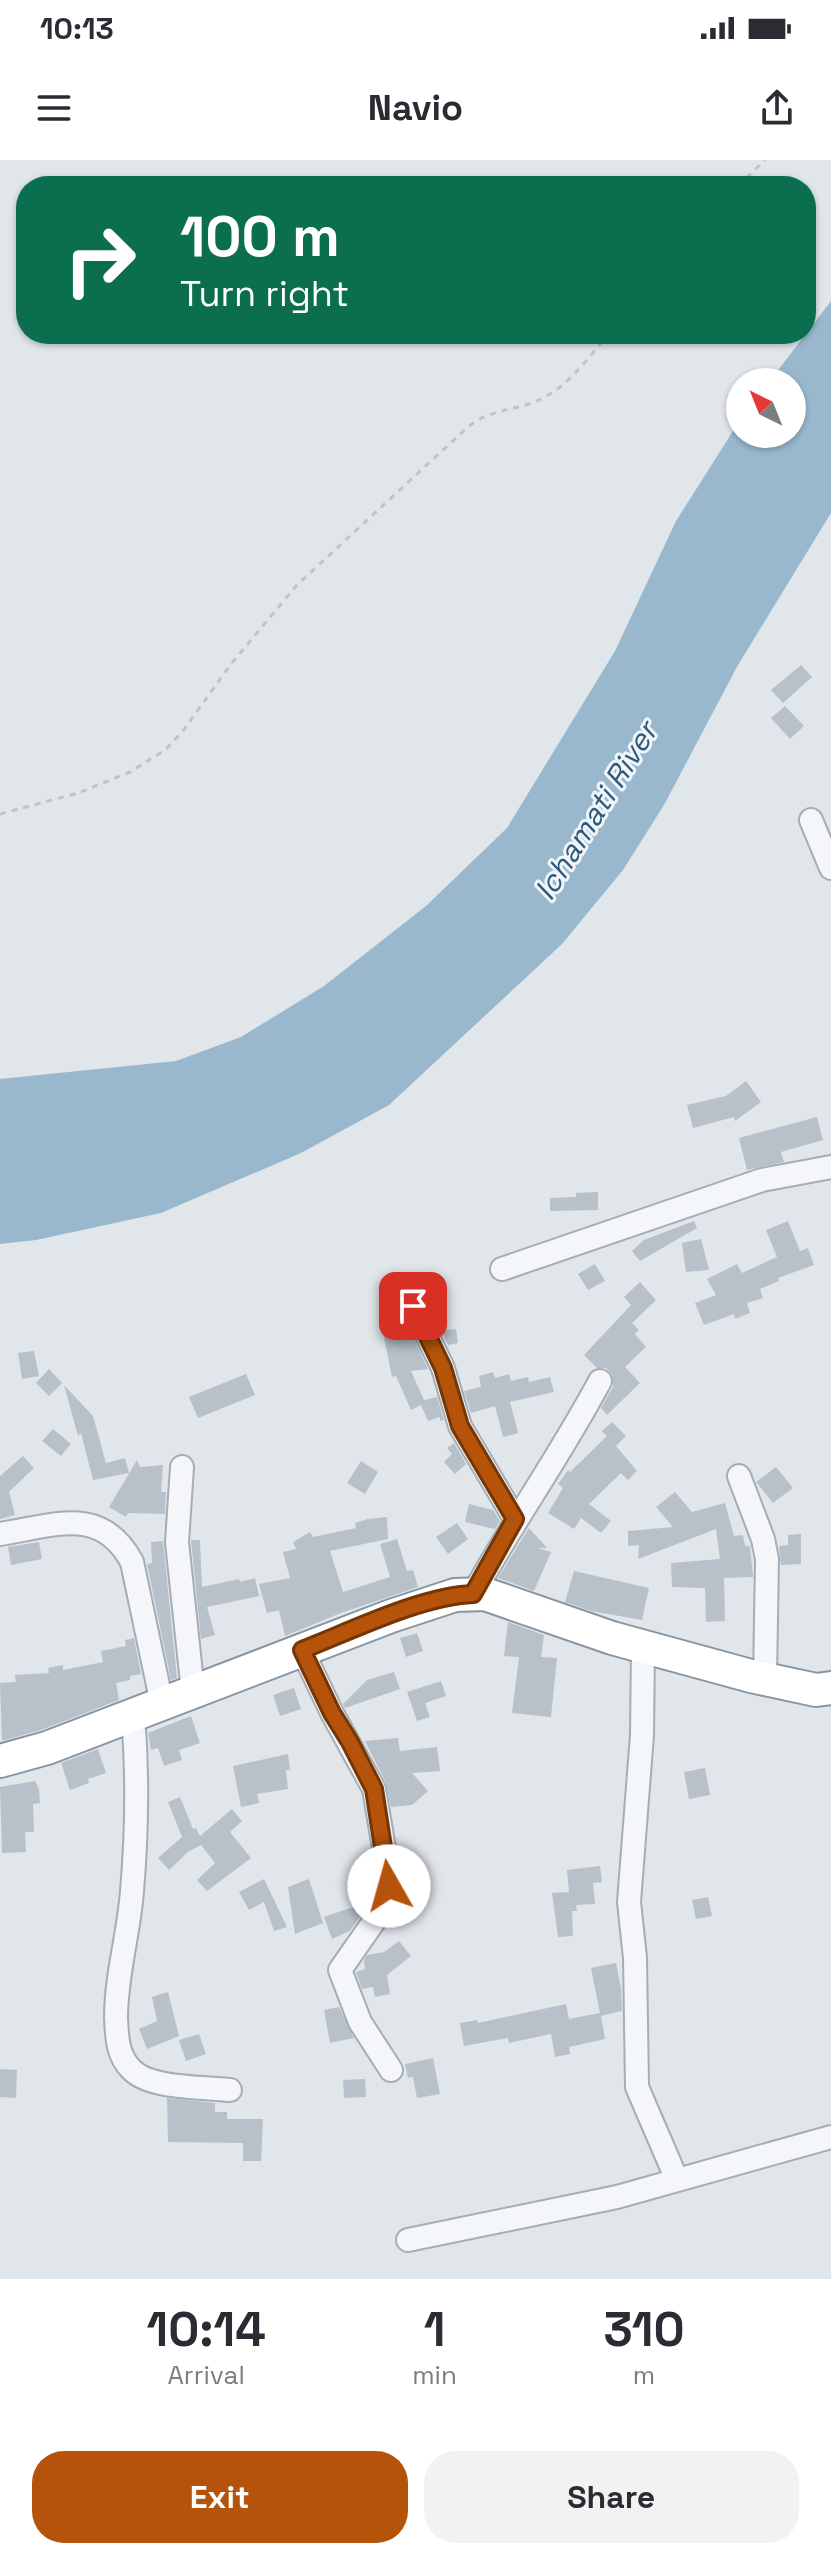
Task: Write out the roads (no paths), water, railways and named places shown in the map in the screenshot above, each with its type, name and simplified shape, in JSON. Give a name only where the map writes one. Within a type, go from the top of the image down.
[{"type":"highway","points":[[0,1761],[47,1748],[429,1602],[455,1595],[485,1594],[643,1647],[765,1679],[816,1690],[831,1688]]},
{"type":"street","points":[[811,820],[831,868]]},
{"type":"street","points":[[502,1269],[762,1180],[831,1167]]},
{"type":"street","points":[[413,1306],[443,1368],[460,1426],[515,1519]]},
{"type":"street","points":[[473,1594],[600,1381]]},
{"type":"street","points":[[182,1467],[177,1542],[193,1692]]},
{"type":"street","points":[[739,1476],[763,1539],[767,1559],[765,1679]]},
{"type":"street","points":[[0,1534],[76,1521],[97,1525],[122,1543],[132,1562],[148,1710],[138,1795],[132,1894],[119,1983],[116,2017],[118,2045],[132,2071],[145,2079],[230,2090]]},
{"type":"street","points":[[643,1647],[642,1735],[629,1902],[635,1958],[637,2087],[677,2180]]},
{"type":"street","points":[[302,1650],[377,1798],[389,1878],[388,1895],[377,1917],[340,1970],[360,2022],[391,2070]]},
{"type":"street","points":[[408,2240],[617,2197],[831,2137]]},
{"type":"water","name":"Ichamati River","points":[[831,301],[831,513],[738,665],[664,805],[623,870],[562,944],[389,1105],[301,1153],[161,1213],[36,1240],[0,1244],[0,1079],[176,1061],[241,1037],[324,986],[426,906],[507,828],[615,651],[676,521],[726,442],[726,448],[806,448],[806,368],[780,368],[798,344],[816,344],[816,321]]}]
